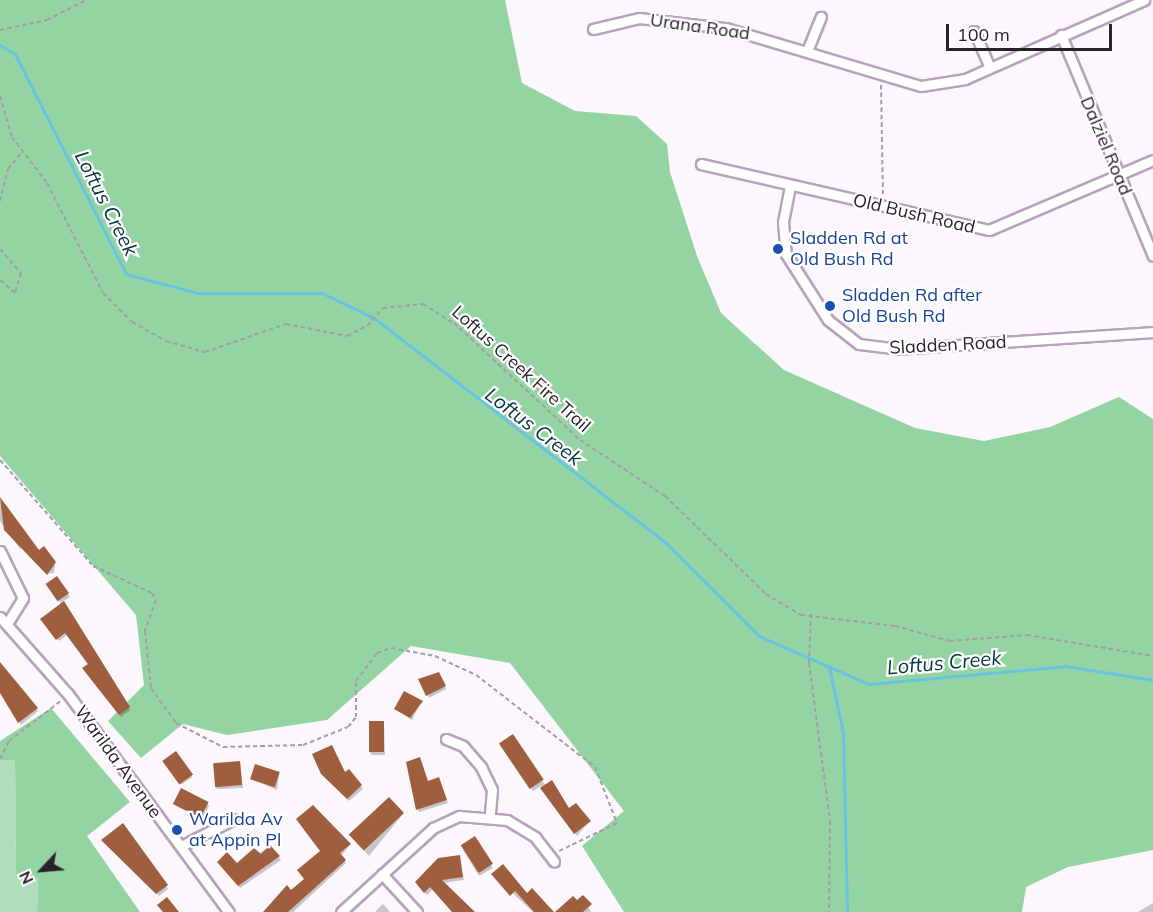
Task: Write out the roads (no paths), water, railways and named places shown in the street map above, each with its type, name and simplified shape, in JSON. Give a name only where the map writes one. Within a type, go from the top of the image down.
[{"type":"street","name":"Urana Road","points":[[593,29],[664,18],[766,36],[881,79],[935,86],[990,68],[1144,0]]},
{"type":"street","points":[[807,51],[821,17]]},
{"type":"street","points":[[974,31],[990,68]]},
{"type":"street","name":"Dalziel Road","points":[[1061,35],[1153,256]]},
{"type":"street","name":"Old Bush Road","points":[[701,164],[988,230],[1153,160]]},
{"type":"street","name":"Sladden Road","points":[[790,186],[783,222],[786,254],[828,320],[859,344],[897,349],[1153,332]]},
{"type":"street","points":[[0,551],[23,598],[3,621]]},
{"type":"street","name":"Warilda Avenue","points":[[3,621],[68,694],[229,912]]},
{"type":"street","points":[[446,739],[463,746],[482,766],[492,790],[490,815]]},
{"type":"street","points":[[341,912],[382,874],[446,821],[490,815],[524,828],[552,858]]},
{"type":"street","points":[[181,846],[234,819]]},
{"type":"street","points":[[382,874],[417,912]]},
{"type":"waterway","name":"Loftus Creek","points":[[0,45],[15,54],[126,274],[198,293],[322,293],[374,318],[667,544],[759,636],[869,684],[1065,666],[1153,680]]},
{"type":"waterway","points":[[829,667],[843,733],[847,912]]},
{"type":"place","name":"Sladden Rd at Old Bush Rd","points":[[778,249]]},
{"type":"place","name":"Sladden Rd after Old Bush Rd","points":[[830,306]]},
{"type":"place","name":"Warilda Av at Appin Pl","points":[[177,830]]}]
